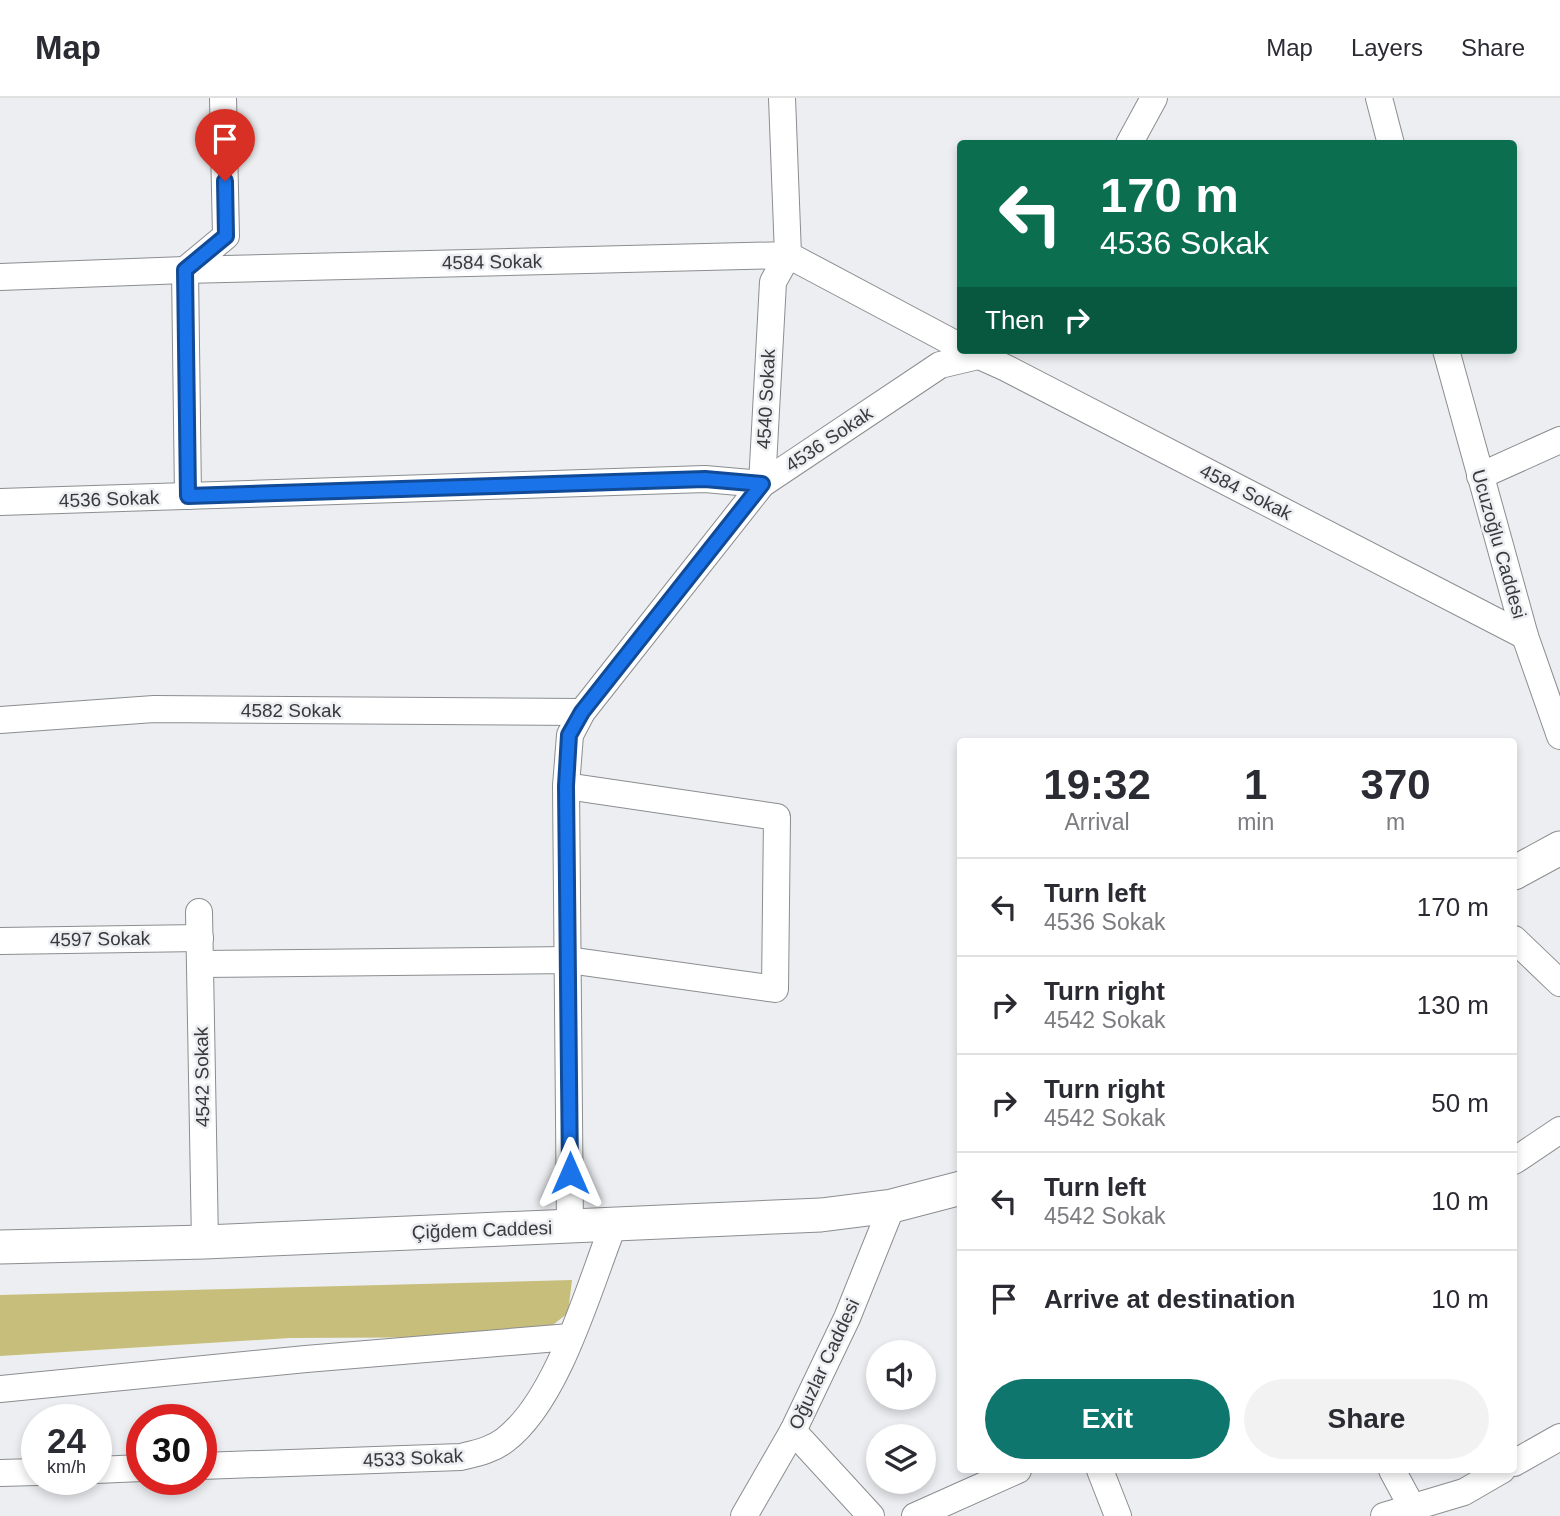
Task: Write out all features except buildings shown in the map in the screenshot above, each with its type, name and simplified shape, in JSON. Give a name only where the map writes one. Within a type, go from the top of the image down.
[{"type":"street","points":[[188,496],[185,270],[226,236],[223,98]]},
{"type":"street","name":"4540 Sokak","points":[[762,484],[773,282],[788,255],[782,98]]},
{"type":"street","points":[[1131,140],[1154,98]]},
{"type":"street","points":[[1379,98],[1390,140]]},
{"type":"street","name":"4584 Sokak","points":[[0,277],[788,255],[957,345]]},
{"type":"street","name":"4536 Sokak","points":[[0,502],[705,479],[762,484],[940,365],[962,354]]},
{"type":"street","name":"4584 Sokak","points":[[984,354],[1011,359],[1525,636]]},
{"type":"street","name":"Ucuzoğlu Caddesi","points":[[1447,354],[1525,636],[1551,683],[1560,736]]},
{"type":"street","points":[[1480,476],[1560,440]]},
{"type":"street","points":[[570,1227],[566,786],[569,735],[582,712],[762,484]]},
{"type":"street","name":"4582 Sokak","points":[[0,720],[154,709],[582,712]]},
{"type":"street","points":[[201,964],[568,960],[775,989],[777,817],[566,786]]},
{"type":"street","points":[[1517,871],[1560,848]]},
{"type":"street","name":"4597 Sokak","points":[[0,941],[199,925]]},
{"type":"street","name":"4542 Sokak","points":[[199,925],[205,1242]]},
{"type":"street","points":[[1517,942],[1560,984]]},
{"type":"street","points":[[1517,1159],[1560,1130]]},
{"type":"street","name":"Çiğdem Caddesi","points":[[0,1247],[205,1242],[821,1215],[892,1206],[957,1189]]},
{"type":"street","name":"Oğuzlar Caddesi","points":[[744,1516],[793,1430],[847,1318],[892,1206]]},
{"type":"street","name":"4533 Sokak","points":[[217,1465],[461,1457],[489,1450],[507,1439],[531,1412],[552,1378],[613,1226]]},
{"type":"street","points":[[0,1389],[570,1337]]},
{"type":"street","points":[[793,1430],[871,1516]]},
{"type":"street","points":[[1521,1459],[1560,1437]]},
{"type":"street","points":[[1521,1459],[1560,1459]]},
{"type":"street","points":[[0,1473],[21,1472]]},
{"type":"street","points":[[915,1516],[1011,1473]]},
{"type":"street","points":[[1101,1473],[1118,1516]]},
{"type":"street","points":[[1394,1473],[1412,1507]]},
{"type":"street","points":[[1384,1516],[1464,1492],[1497,1473]]},
{"type":"shaded area","points":[[572,1280],[568,1313],[544,1332],[491,1337],[290,1338],[0,1356],[0,1295]]},
{"type":"route","points":[[225,181],[226,236],[185,270],[188,496],[705,479],[762,484],[582,712],[569,735],[566,786],[570,1173]]}]
